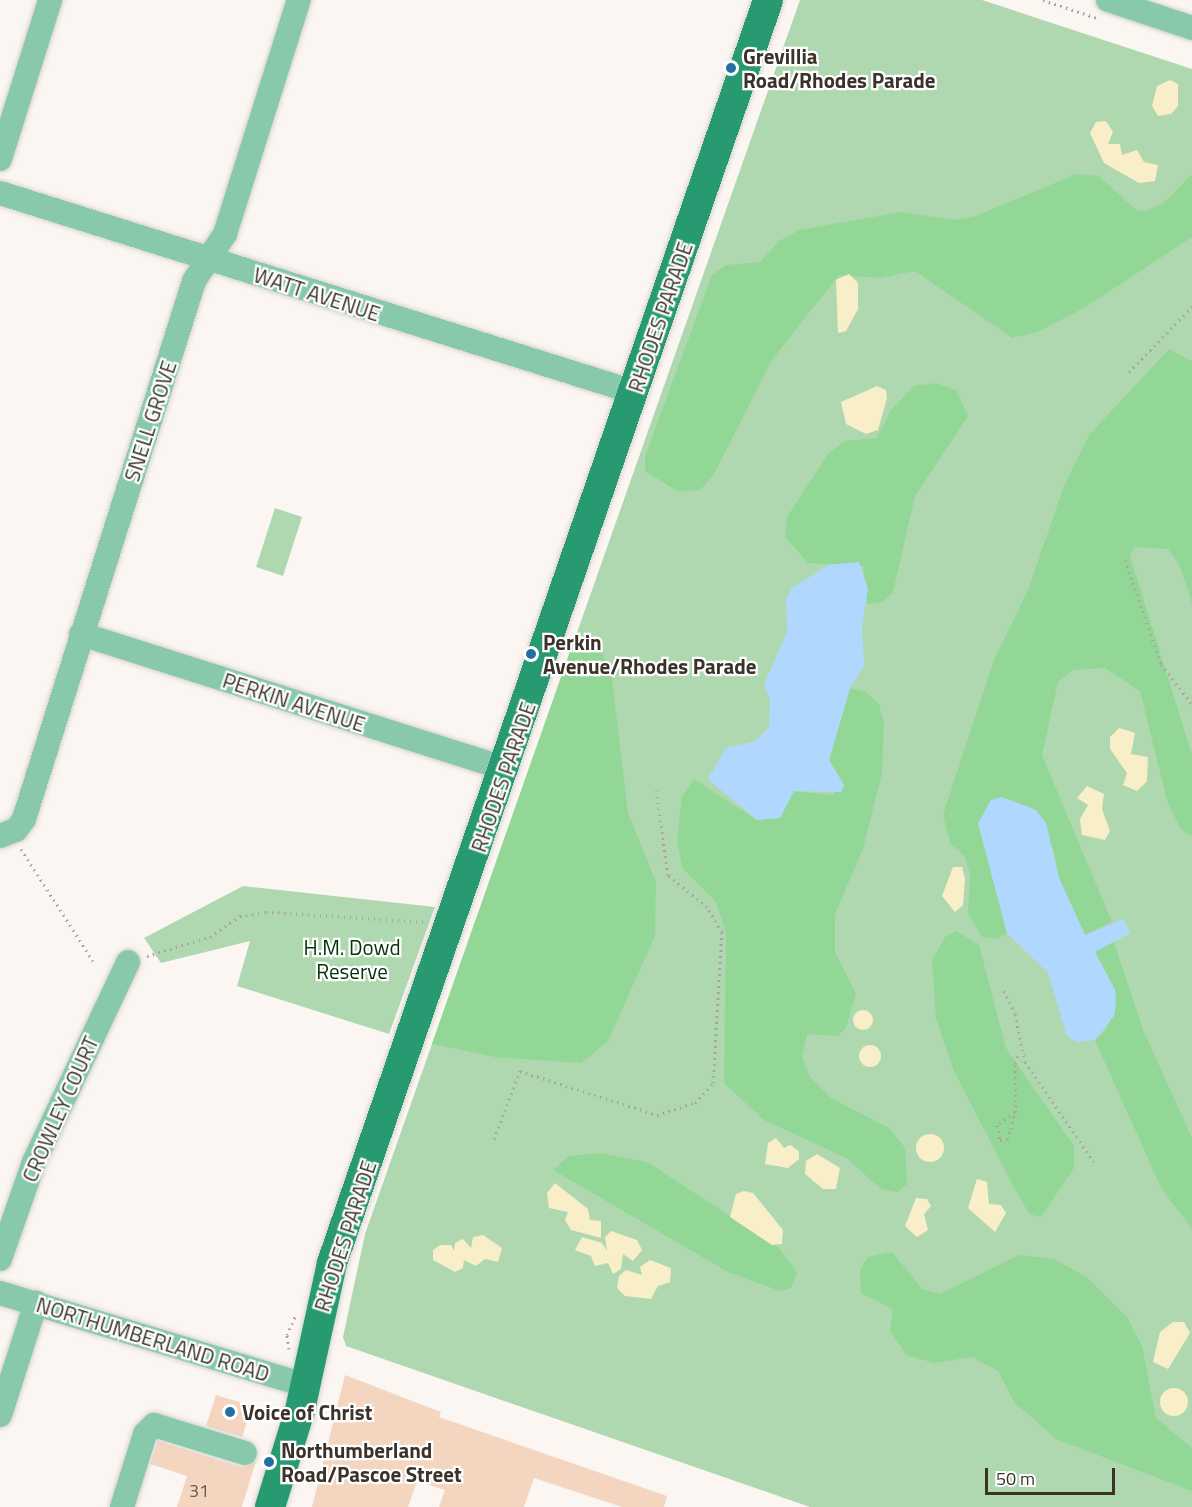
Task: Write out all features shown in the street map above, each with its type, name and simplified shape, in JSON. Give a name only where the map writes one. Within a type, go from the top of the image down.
[{"type":"main road","name":"RHODES PARADE","points":[[270,1507],[305,1385],[332,1263],[506,769],[768,0]]},
{"type":"street","points":[[0,159],[50,0]]},
{"type":"street","name":"SNELL GROVE","points":[[10,842],[24,819],[194,281],[225,234],[300,0]]},
{"type":"street","points":[[1108,0],[1192,28]]},
{"type":"street","name":"WATT AVENUE","points":[[0,193],[634,392]]},
{"type":"street","name":"PERKIN AVENUE","points":[[81,634],[506,769]]},
{"type":"street","name":"CROWLEY COURT","points":[[0,1259],[34,1162],[128,962]]},
{"type":"street","name":"NORTHUMBERLAND ROAD","points":[[0,1293],[305,1385]]},
{"type":"street","points":[[0,1415],[36,1303]]},
{"type":"street","points":[[122,1507],[145,1434],[154,1425],[246,1453]]},
{"type":"path","points":[[1129,372],[1192,307]]},
{"type":"path","points":[[1125,560],[1161,664],[1192,704]]},
{"type":"path","points":[[494,1139],[520,1071],[657,1115],[695,1103],[713,1083],[720,1022],[722,932],[707,907],[668,875],[656,791]]},
{"type":"path","points":[[10,842],[93,961]]},
{"type":"path","points":[[128,962],[210,937],[240,916],[266,912],[431,922]]},
{"type":"path","points":[[1004,991],[1015,1014],[1020,1050],[1015,1112],[1010,1135],[1000,1140],[997,1125],[1015,1112]]},
{"type":"path","points":[[1020,1050],[1094,1162]]},
{"type":"path","points":[[289,1354],[287,1335],[294,1315],[301,1311]]},
{"type":"green space","points":[[800,0],[982,0],[1192,69],[1192,1507],[810,1507],[346,1346],[343,1337],[365,1234]]},
{"type":"green space","points":[[1076,174],[1099,176],[1136,210],[1146,211],[1164,203],[1192,174],[1192,237],[1084,308],[1038,332],[1012,338],[915,271],[880,278],[839,275],[772,360],[713,476],[700,490],[677,491],[645,471],[645,456],[712,275],[726,265],[760,262],[779,241],[799,230],[901,212],[954,220],[976,216]]},
{"type":"green space","points":[[1169,349],[1192,361],[1192,604],[1180,566],[1168,549],[1135,547],[1130,556],[1192,755],[1192,836],[1181,829],[1168,804],[1140,691],[1105,668],[1073,670],[1058,682],[1042,755],[1112,922],[1085,935],[1059,878],[1053,848],[978,823],[1007,934],[996,939],[982,937],[968,914],[970,874],[964,855],[951,845],[943,815],[994,660],[1029,588],[1063,488],[1089,435]]},
{"type":"green space","points":[[936,383],[956,390],[968,416],[915,496],[893,592],[882,602],[867,604],[863,566],[808,563],[785,537],[787,517],[828,454],[844,441],[877,438],[891,410],[914,386]]},
{"type":"green space","points":[[275,508],[302,517],[283,576],[256,567]]},
{"type":"green space","points":[[574,640],[602,653],[611,671],[628,813],[656,882],[655,936],[608,1041],[581,1063],[495,1057],[432,1044]]},
{"type":"green space","points":[[850,688],[864,691],[879,704],[884,724],[882,773],[863,849],[835,914],[835,952],[856,994],[846,1028],[838,1036],[807,1034],[802,1056],[810,1077],[831,1098],[889,1128],[905,1148],[907,1184],[897,1192],[881,1189],[846,1158],[764,1120],[724,1083],[726,934],[716,902],[682,868],[677,839],[682,796],[694,779],[757,820],[780,818],[793,791],[834,795],[839,776],[829,760]]},
{"type":"green space","name":"H.M. Dowd Reserve","points":[[243,886],[435,907],[389,1034],[237,986],[250,941],[161,963],[144,938]]},
{"type":"green space","points":[[956,931],[979,945],[1006,1048],[1074,1146],[1074,1168],[1041,1217],[1029,1214],[1007,1174],[954,1071],[936,1019],[932,960],[945,937]]},
{"type":"green space","points":[[1113,940],[1144,1032],[1192,1138],[1192,1229],[1161,1188],[1095,1040],[1106,1030],[1115,990],[1095,952]]},
{"type":"green space","points":[[600,1153],[647,1162],[778,1247],[797,1273],[791,1288],[780,1291],[728,1272],[553,1170],[569,1156]]},
{"type":"green space","points":[[892,1252],[922,1289],[940,1294],[1019,1255],[1054,1259],[1087,1277],[1127,1317],[1142,1346],[1156,1418],[1192,1448],[1192,1491],[1056,1439],[1014,1402],[998,1371],[972,1357],[934,1363],[906,1355],[890,1330],[893,1309],[861,1293],[860,1270],[868,1257]]},
{"type":"sand","points":[[1170,80],[1178,84],[1178,106],[1171,114],[1158,116],[1152,106],[1157,86]]},
{"type":"sand","points":[[1106,121],[1113,132],[1108,144],[1120,144],[1122,155],[1137,150],[1144,162],[1158,165],[1155,181],[1139,183],[1104,163],[1090,133],[1096,122]]},
{"type":"sand","points":[[849,274],[858,283],[858,309],[846,331],[838,333],[836,280]]},
{"type":"sand","points":[[877,386],[886,390],[887,398],[878,430],[866,434],[846,424],[841,402]]},
{"type":"sand","points":[[1119,728],[1135,733],[1131,754],[1148,757],[1147,781],[1137,791],[1123,785],[1127,773],[1110,749],[1110,737]]},
{"type":"sand","points":[[1087,786],[1104,794],[1102,809],[1110,831],[1105,840],[1082,835],[1080,819],[1088,805],[1077,798]]},
{"type":"sand","points":[[953,867],[962,867],[965,879],[963,905],[955,912],[942,896]]},
{"type":"sand","points":[[863,1010],[870,1013],[873,1020],[870,1027],[863,1030],[856,1027],[853,1020],[856,1013]]},
{"type":"sand","points":[[870,1045],[878,1048],[881,1056],[878,1064],[870,1067],[862,1064],[859,1056],[862,1048]]},
{"type":"sand","points":[[930,1134],[940,1138],[944,1148],[940,1158],[930,1162],[920,1158],[916,1148],[920,1138]]},
{"type":"sand","points":[[776,1138],[784,1148],[790,1145],[799,1151],[799,1159],[788,1168],[765,1164],[768,1143]]},
{"type":"sand","points":[[817,1154],[840,1168],[836,1189],[823,1189],[805,1174],[806,1161]]},
{"type":"sand","points":[[977,1179],[987,1182],[989,1204],[1001,1205],[1006,1213],[995,1232],[968,1208]]},
{"type":"sand","points":[[555,1183],[588,1209],[590,1220],[601,1221],[601,1238],[571,1230],[565,1220],[568,1212],[549,1208],[547,1193]]},
{"type":"sand","points":[[744,1191],[753,1193],[783,1230],[782,1244],[772,1245],[730,1217],[736,1194]]},
{"type":"sand","points":[[916,1198],[927,1199],[931,1206],[924,1214],[928,1230],[917,1237],[905,1226]]},
{"type":"sand","points":[[611,1231],[637,1240],[642,1250],[633,1261],[623,1254],[621,1269],[613,1274],[608,1263],[595,1266],[591,1256],[575,1250],[582,1237],[602,1243],[607,1251],[605,1237]]},
{"type":"sand","points":[[483,1235],[502,1248],[498,1262],[485,1259],[476,1266],[464,1260],[463,1268],[455,1272],[433,1260],[433,1250],[440,1245],[451,1245],[454,1251],[455,1243],[463,1239],[471,1248],[473,1237]]},
{"type":"sand","points":[[650,1260],[671,1268],[670,1282],[658,1286],[651,1299],[625,1296],[617,1288],[619,1276],[626,1270],[642,1275],[640,1267]]},
{"type":"sand","points":[[1173,1322],[1184,1322],[1190,1333],[1168,1369],[1153,1362],[1160,1332]]},
{"type":"sand","points":[[1174,1388],[1184,1392],[1188,1402],[1184,1412],[1174,1416],[1164,1412],[1160,1402],[1164,1392]]},
{"type":"water","points":[[859,562],[868,589],[862,627],[864,666],[850,688],[829,760],[844,785],[841,792],[794,791],[780,818],[757,820],[708,779],[726,748],[756,741],[769,727],[770,699],[764,685],[787,632],[786,599],[792,588],[829,565]]},
{"type":"water","points":[[1002,797],[1036,810],[1046,823],[1059,878],[1085,935],[1123,919],[1130,933],[1095,952],[1115,990],[1116,1003],[1114,1016],[1095,1040],[1077,1042],[1067,1036],[1048,973],[1007,933],[978,823],[991,800]]},
{"type":"building","points":[[345,1375],[441,1412],[439,1417],[667,1496],[664,1507],[622,1507],[534,1478],[524,1507],[439,1507],[445,1490],[417,1481],[408,1507],[312,1507]]},
{"type":"building","name":"Voice of Christ","points":[[216,1395],[252,1406],[242,1437],[206,1426]]},
{"type":"building","points":[[158,1441],[241,1467],[256,1461],[242,1507],[177,1507],[187,1476],[150,1464]]},
{"type":"place","name":"Grevillia Road/Rhodes Parade","points":[[731,68]]},
{"type":"place","name":"Perkin Avenue/Rhodes Parade","points":[[531,654]]},
{"type":"place","name":"Voice of Christ","points":[[230,1412]]},
{"type":"place","name":"Northumberland Road/Pascoe Street","points":[[269,1462]]}]
